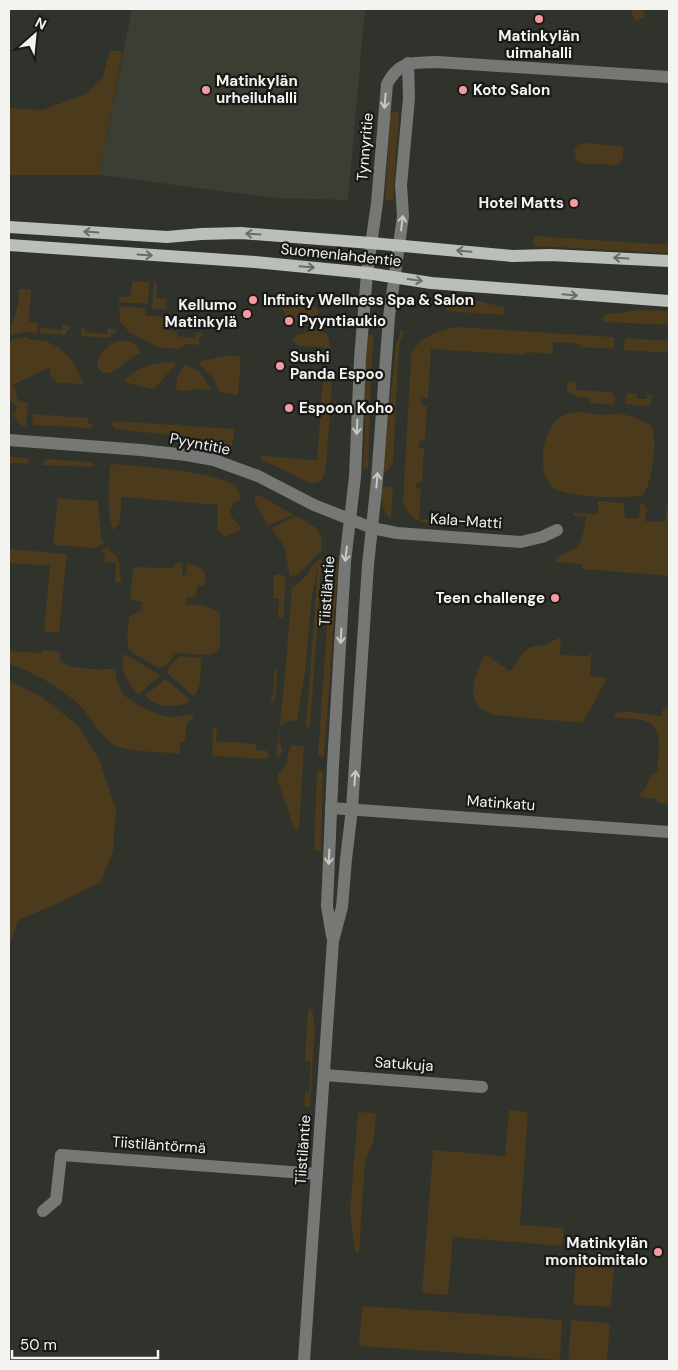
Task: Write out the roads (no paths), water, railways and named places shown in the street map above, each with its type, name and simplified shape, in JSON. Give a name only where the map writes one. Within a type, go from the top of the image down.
[{"type":"main road","name":"Suomenlahdentie","points":[[9,227],[168,237],[241,233],[512,256],[550,254],[669,261]]},
{"type":"main road","name":"Suomenlahdentie","points":[[9,245],[255,262],[367,273],[449,284],[669,302]]},
{"type":"street","points":[[399,245],[403,216],[401,185],[408,98],[408,63],[437,62],[669,77]]},
{"type":"street","name":"Tynnyritie","points":[[371,243],[377,203],[386,84],[394,72],[408,63]]},
{"type":"street","name":"Tiistiläntie","points":[[333,941],[327,906],[331,808],[345,562],[355,478],[360,359],[371,243]]},
{"type":"street","name":"Tiistiläntie","points":[[304,1361],[333,941],[342,907],[352,809],[389,317],[399,245]]},
{"type":"street","name":"Pyyntitie","points":[[9,440],[140,450],[214,460],[258,476],[314,505],[372,528]]},
{"type":"street","name":"Kala-Matti","points":[[372,528],[396,533],[522,542],[542,537],[557,530]]},
{"type":"street","name":"Matinkatu","points":[[331,808],[669,832]]},
{"type":"street","name":"Satukuja","points":[[324,1075],[482,1086]]},
{"type":"street","name":"Tiistiläntörmä","points":[[43,1211],[56,1200],[61,1155],[317,1174]]},
{"type":"place","name":"Matinkylän uimahalli","points":[[539,19]]},
{"type":"place","name":"Matinkylän urheiluhalli","points":[[206,90]]},
{"type":"place","name":"Koto Salon","points":[[463,90]]},
{"type":"place","name":"Hotel Matts","points":[[574,203]]},
{"type":"place","name":"Infinity Wellness Spa & Salon","points":[[253,300]]},
{"type":"place","name":"Kellumo Matinkylä","points":[[247,314]]},
{"type":"place","name":"Pyyntiaukio","points":[[289,321]]},
{"type":"place","name":"Sushi Panda Espoo","points":[[280,366]]},
{"type":"place","name":"Espoon Koho","points":[[289,408]]},
{"type":"place","name":"Teen challenge","points":[[555,598]]},
{"type":"place","name":"Matinkylän monitoimitalo","points":[[658,1252]]}]
